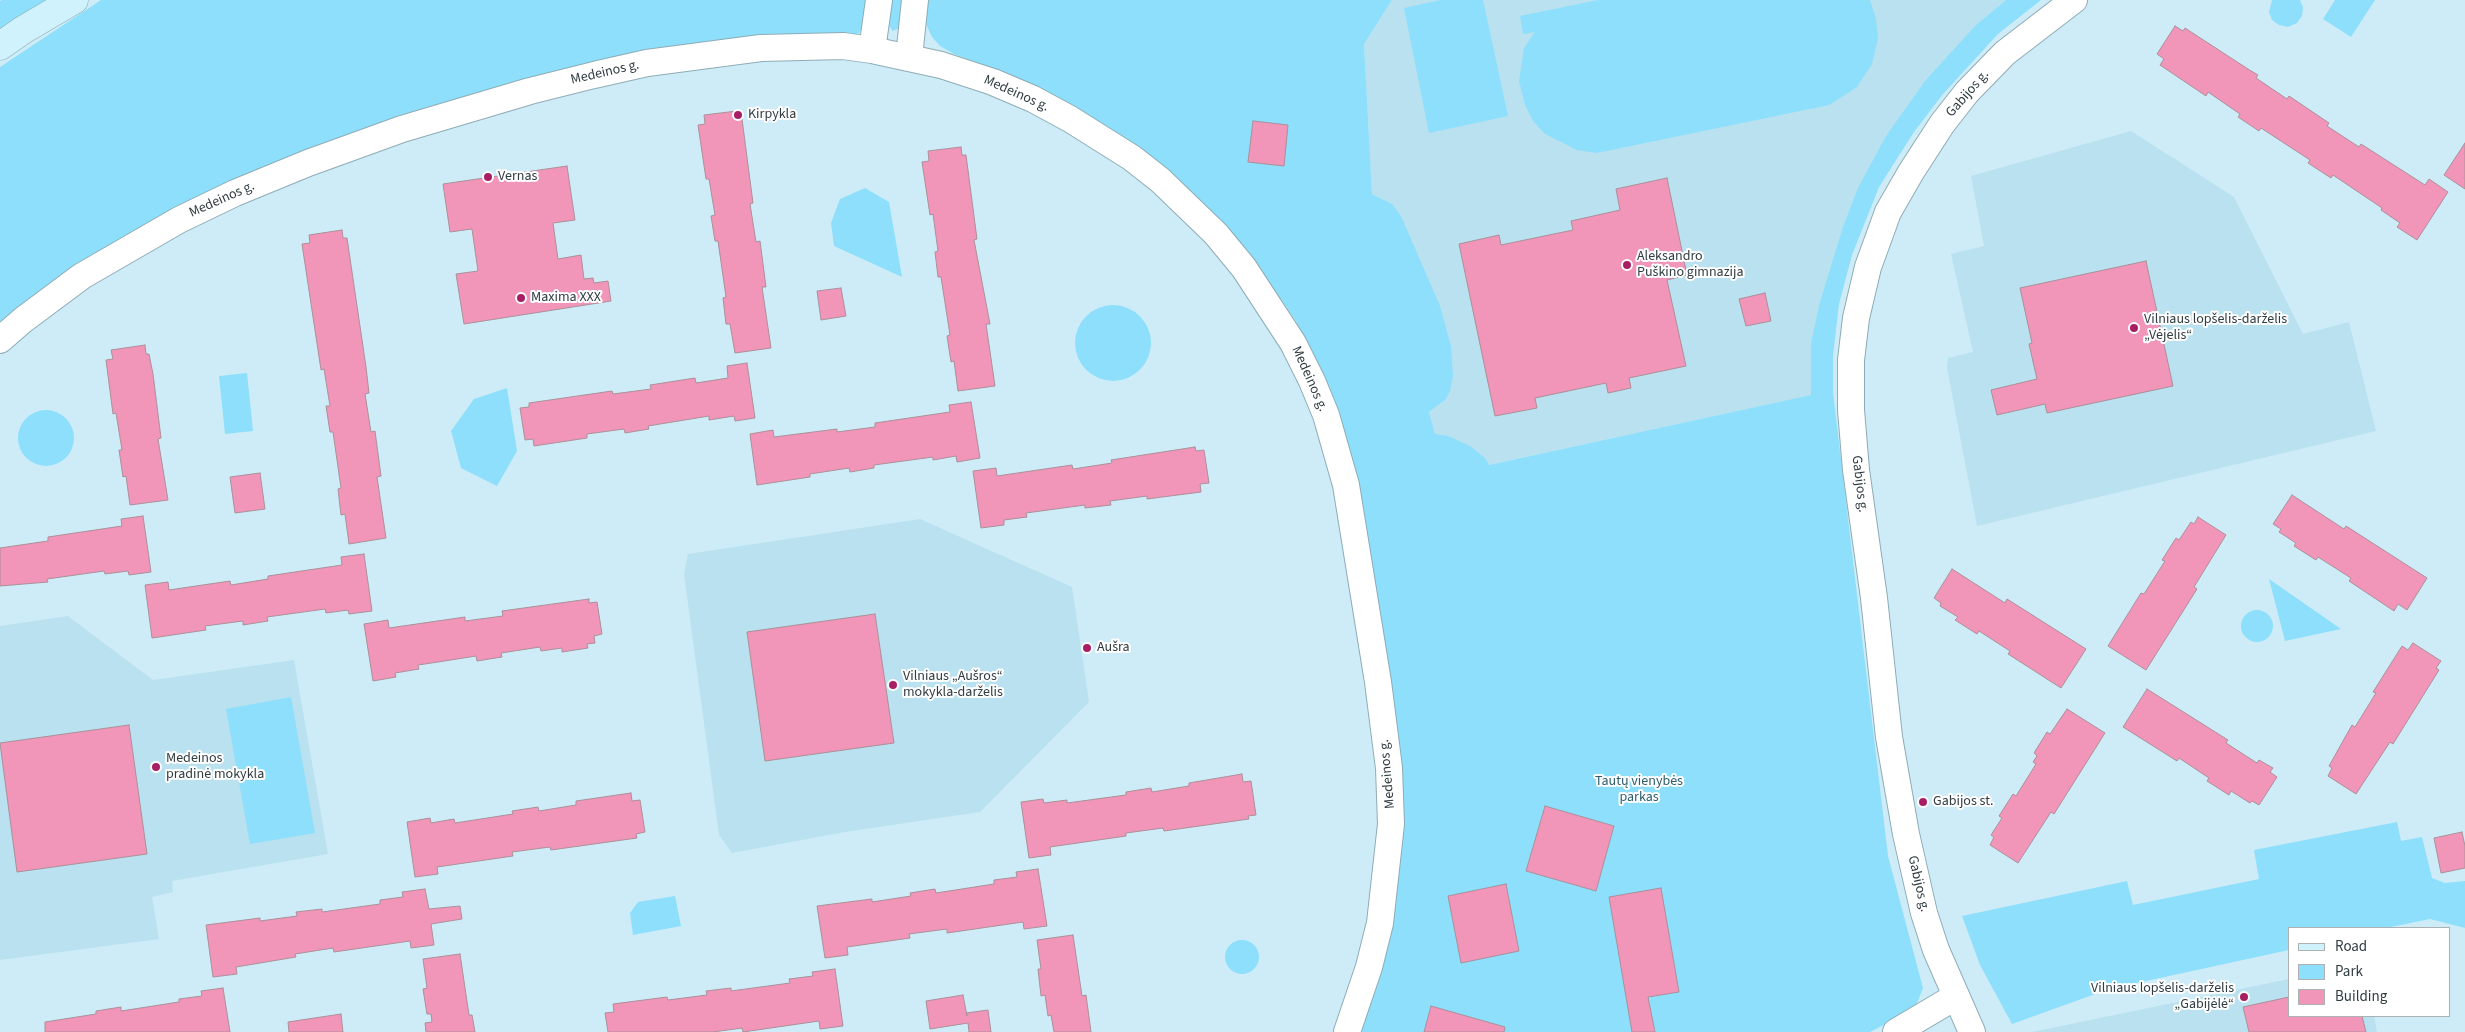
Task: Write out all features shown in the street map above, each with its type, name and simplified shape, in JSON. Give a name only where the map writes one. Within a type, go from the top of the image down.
[{"type":"main road","points":[[0,46],[74,0]]},
{"type":"street","points":[[872,50],[879,0]]},
{"type":"street","points":[[910,57],[915,0]]},
{"type":"street","name":"Gabijos g.","points":[[1972,1032],[1936,950],[1924,913],[1906,834],[1889,737],[1851,410],[1852,360],[1856,318],[1868,267],[1888,212],[1942,124],[1967,92],[2005,53],[2074,0]]},
{"type":"street","name":"Medeinos g.","points":[[0,340],[23,320],[82,276],[179,220],[308,162],[402,129],[530,91],[647,63],[761,48],[813,45],[872,50],[910,57],[993,82],[1033,99],[1070,119],[1132,158],[1188,206],[1216,234],[1270,305],[1293,342],[1326,415],[1346,485],[1378,682],[1389,777],[1391,824],[1380,923],[1369,967],[1347,1032]]},
{"type":"street","points":[[1896,1032],[1955,997]]},
{"type":"shaded area","name":"Aleksandro Puškino gimnazija","points":[[1392,0],[2006,0],[1976,25],[1886,136],[1811,343],[1812,395],[1488,465],[1448,436],[1435,435],[1429,412],[1445,400],[1392,204],[1372,194],[1364,44]]},
{"type":"shaded area","name":"Vilniaus lopšelis-darželis „Vėjelis“","points":[[2131,131],[2234,197],[2303,334],[2349,322],[2376,431],[1977,526],[1947,368],[1948,358],[1973,352],[1951,254],[1984,246],[1971,176]]},
{"type":"shaded area","name":"Vilniaus „Aušros“ mokykla-darželis","points":[[920,519],[1072,587],[1089,702],[980,812],[845,832],[732,853],[719,835],[684,574],[688,554]]},
{"type":"shaded area","name":"Medeinos pradinė mokykla","points":[[68,616],[153,680],[294,660],[328,854],[172,881],[173,892],[152,897],[159,939],[0,960],[0,626]]},
{"type":"shaded area","name":"Vilniaus lopšelis-darželis „Gabijėlė“","points":[[2288,979],[2288,1017],[2374,1017],[2377,1032],[2032,1032]]},
{"type":"green space","points":[[51,0],[0,33],[0,1]]},
{"type":"green space","points":[[101,0],[867,0],[865,25],[859,33],[852,37],[732,39],[628,55],[156,219],[79,262],[0,324],[0,67]]},
{"type":"green space","points":[[892,0],[904,0],[901,27],[893,31],[889,26]]},
{"type":"green space","name":"Tautų vienybės parkas","points":[[928,0],[1392,0],[1364,44],[1372,194],[1392,204],[1401,216],[1440,306],[1451,346],[1453,376],[1450,391],[1445,400],[1429,412],[1435,434],[1448,436],[1470,446],[1485,458],[1489,465],[1811,395],[1811,343],[1820,302],[1843,227],[1858,188],[1886,136],[1925,81],[1976,25],[2006,0],[2041,0],[1998,34],[1943,94],[1914,132],[1879,187],[1852,255],[1839,304],[1833,356],[1833,392],[1888,856],[1923,988],[1916,1006],[1907,1013],[1870,1032],[1356,1032],[1397,886],[1322,375],[1296,321],[1263,273],[1087,115],[1063,100],[1024,81],[954,54],[940,46],[932,37],[926,24]]},
{"type":"green space","points":[[1441,0],[1483,0],[1508,116],[1429,133],[1404,8]]},
{"type":"green space","points":[[1598,0],[1870,0],[1876,19],[1878,38],[1872,64],[1857,87],[1829,105],[1597,153],[1577,150],[1545,134],[1533,121],[1525,105],[1519,81],[1524,48],[1535,32],[1523,34],[1520,16]]},
{"type":"green space","points":[[2272,0],[2300,0],[2303,7],[2302,16],[2297,23],[2288,27],[2279,25],[2272,20],[2269,12]]},
{"type":"green space","points":[[2335,0],[2375,0],[2351,37],[2323,19]]},
{"type":"green space","points":[[865,188],[889,202],[902,277],[834,246],[831,223],[840,199]]},
{"type":"green space","points":[[1121,305],[1134,311],[1145,322],[1151,335],[1149,358],[1134,375],[1121,381],[1105,381],[1092,375],[1077,358],[1075,335],[1081,322],[1098,307]]},
{"type":"green space","points":[[247,373],[253,431],[225,434],[219,376]]},
{"type":"green space","points":[[507,388],[517,451],[497,486],[461,468],[451,431],[474,399]]},
{"type":"green space","points":[[46,410],[57,412],[66,418],[72,427],[74,438],[72,449],[66,458],[57,464],[46,466],[35,464],[26,458],[20,449],[18,438],[20,427],[26,418],[35,412]]},
{"type":"green space","points":[[2269,579],[2341,629],[2285,641]]},
{"type":"green space","points":[[2257,610],[2269,614],[2273,626],[2269,638],[2257,642],[2245,638],[2241,626],[2245,614]]},
{"type":"green space","points":[[291,697],[315,833],[250,844],[226,709]]},
{"type":"green space","points":[[2397,822],[2401,841],[2422,837],[2432,878],[2445,883],[2465,881],[2465,928],[2430,919],[2391,927],[2288,927],[2288,950],[2109,989],[2012,1024],[1980,965],[1962,916],[2127,881],[2133,905],[2259,879],[2254,850]]},
{"type":"green space","points":[[675,896],[681,926],[633,935],[630,913],[638,902]]},
{"type":"green space","points":[[1242,940],[1249,941],[1254,945],[1258,950],[1258,964],[1254,969],[1249,973],[1242,974],[1235,973],[1230,969],[1226,964],[1225,957],[1226,950],[1230,945],[1235,941]]},
{"type":"building","points":[[2175,26],[2183,31],[2185,28],[2258,75],[2256,78],[2287,99],[2289,96],[2329,123],[2327,126],[2359,147],[2361,144],[2425,185],[2429,179],[2448,192],[2417,240],[2397,227],[2400,223],[2381,210],[2382,208],[2333,175],[2331,178],[2308,163],[2310,160],[2261,128],[2259,131],[2238,117],[2240,114],[2208,92],[2206,96],[2160,65],[2164,59],[2157,54]]},
{"type":"building","points":[[737,111],[738,119],[742,119],[753,203],[750,204],[756,242],[760,241],[766,287],[762,287],[771,348],[735,353],[730,324],[726,324],[723,298],[726,297],[718,241],[715,241],[711,216],[715,215],[709,179],[706,179],[698,125],[705,124],[704,115]]},
{"type":"building","points":[[1253,121],[1288,125],[1284,166],[1248,162]]},
{"type":"building","points":[[2465,143],[2465,189],[2444,175]]},
{"type":"building","points":[[961,147],[962,155],[966,155],[977,239],[974,240],[990,324],[986,324],[995,386],[958,391],[954,361],[951,362],[947,336],[950,335],[941,277],[938,277],[935,252],[938,251],[933,214],[930,215],[922,162],[929,161],[928,151]]},
{"type":"building","points":[[567,166],[575,220],[553,223],[558,259],[581,255],[584,279],[593,278],[594,283],[608,281],[611,301],[464,324],[456,274],[478,271],[472,229],[450,232],[443,184]]},
{"type":"building","name":"Aleksandro Puškino gimnazija","points":[[1667,178],[1687,275],[1667,280],[1686,366],[1629,378],[1631,388],[1608,393],[1606,383],[1535,398],[1537,408],[1495,416],[1459,244],[1499,235],[1501,245],[1573,230],[1571,221],[1620,210],[1616,189]]},
{"type":"building","points":[[342,230],[343,238],[347,238],[366,367],[369,393],[365,394],[371,432],[375,431],[381,476],[377,477],[386,538],[349,544],[345,514],[341,515],[338,489],[341,488],[333,432],[330,432],[326,406],[330,406],[324,369],[321,370],[302,244],[310,243],[309,235]]},
{"type":"building","points":[[2146,261],[2173,386],[2047,413],[2045,404],[1997,415],[1991,390],[2037,379],[2029,344],[2032,343],[2020,288]]},
{"type":"building","points":[[841,288],[846,316],[821,320],[817,291]]},
{"type":"building","points":[[1765,293],[1771,321],[1746,326],[1739,299]]},
{"type":"building","points":[[145,345],[153,374],[161,438],[158,439],[168,500],[130,505],[126,476],[123,477],[119,450],[122,450],[116,413],[113,414],[106,360],[113,359],[111,350]]},
{"type":"building","points":[[747,363],[755,418],[735,421],[734,416],[709,420],[709,416],[648,426],[649,429],[625,433],[624,429],[587,434],[587,438],[534,446],[533,439],[525,440],[520,408],[529,407],[529,403],[612,391],[613,394],[651,389],[650,385],[695,378],[696,383],[728,378],[727,366]]},
{"type":"building","points":[[971,402],[980,458],[957,462],[956,456],[933,460],[933,457],[874,465],[874,468],[850,472],[849,468],[810,474],[810,477],[757,485],[750,434],[773,430],[774,437],[837,429],[837,432],[875,427],[875,423],[950,412],[949,405]]},
{"type":"building","points":[[1195,447],[1196,451],[1204,450],[1209,483],[1200,484],[1201,492],[1147,499],[1147,496],[1110,501],[1111,505],[1085,508],[1085,505],[1026,513],[1027,517],[1004,520],[1004,525],[981,528],[973,471],[996,468],[997,476],[1072,465],[1073,469],[1112,463],[1111,460]]},
{"type":"building","points":[[260,473],[265,509],[235,513],[230,477]]},
{"type":"building","points":[[2292,495],[2344,529],[2346,526],[2427,578],[2407,610],[2398,604],[2394,611],[2349,581],[2351,578],[2318,557],[2316,560],[2294,546],[2296,543],[2279,532],[2281,529],[2273,524]]},
{"type":"building","points":[[143,516],[151,572],[129,575],[128,571],[105,574],[104,571],[47,579],[48,582],[0,586],[0,548],[48,541],[48,537],[122,526],[121,519]]},
{"type":"building","points":[[2198,517],[2226,535],[2194,587],[2197,589],[2146,670],[2108,646],[2141,593],[2144,594],[2165,561],[2162,560],[2176,538],[2179,540],[2191,522],[2194,524]]},
{"type":"building","points":[[364,554],[372,611],[349,614],[348,610],[326,613],[325,609],[267,617],[268,621],[243,625],[243,621],[205,626],[206,630],[152,638],[145,585],[168,582],[169,590],[230,581],[231,585],[268,579],[268,576],[342,565],[341,557]]},
{"type":"building","points":[[1952,569],[2005,603],[2007,599],[2086,649],[2061,688],[2008,654],[2010,651],[1979,631],[1977,634],[1955,620],[1958,617],[1940,606],[1941,603],[1934,598]]},
{"type":"building","points":[[589,599],[589,603],[597,602],[602,634],[594,636],[595,643],[587,644],[588,648],[562,652],[562,648],[541,651],[540,647],[501,653],[502,657],[477,661],[476,656],[418,665],[419,669],[395,673],[396,677],[373,681],[364,624],[388,620],[389,628],[465,617],[465,621],[503,616],[502,611]]},
{"type":"building","points":[[875,614],[894,743],[765,761],[747,632]]},
{"type":"building","points":[[2413,643],[2441,661],[2436,668],[2439,670],[2393,744],[2390,742],[2356,794],[2328,776],[2332,768],[2329,766],[2352,725],[2355,727],[2376,693],[2373,692],[2402,646],[2408,650]]},
{"type":"building","points":[[2147,689],[2228,740],[2226,743],[2257,763],[2259,760],[2273,768],[2270,772],[2277,777],[2259,805],[2252,801],[2250,803],[2231,791],[2229,795],[2207,781],[2209,778],[2179,758],[2177,761],[2123,727]]},
{"type":"building","points":[[2067,709],[2105,733],[2054,814],[2051,812],[2018,863],[1990,845],[1994,837],[1991,835],[2002,818],[1999,816],[2013,794],[2016,796],[2036,764],[2033,762],[2037,756],[2034,753],[2047,732],[2050,734]]},
{"type":"building","points":[[129,725],[147,854],[17,872],[0,743]]},
{"type":"building","points":[[1242,774],[1243,782],[1251,781],[1256,815],[1248,816],[1249,819],[1164,831],[1163,828],[1126,833],[1126,836],[1050,847],[1051,855],[1029,858],[1021,802],[1043,799],[1044,803],[1067,800],[1067,803],[1126,795],[1126,792],[1151,788],[1152,792],[1189,786],[1189,783]]},
{"type":"building","points":[[631,793],[632,801],[640,800],[645,832],[636,834],[637,838],[551,850],[550,847],[512,852],[513,856],[437,867],[438,874],[415,877],[407,822],[430,818],[431,823],[454,819],[455,823],[513,814],[512,811],[538,807],[539,811],[576,805],[576,801]]},
{"type":"building","points":[[1545,806],[1614,826],[1596,891],[1526,871]]},
{"type":"building","points":[[2462,832],[2465,846],[2465,868],[2441,873],[2434,838]]},
{"type":"building","points":[[1038,869],[1047,926],[1024,929],[1023,922],[947,933],[947,929],[909,934],[910,938],[847,947],[848,955],[825,958],[817,906],[872,899],[872,902],[911,896],[910,893],[935,889],[936,893],[994,884],[994,880],[1017,877],[1016,872]]},
{"type":"building","points":[[1506,884],[1519,951],[1461,963],[1448,896]]},
{"type":"building","points":[[1661,888],[1679,992],[1648,997],[1655,1032],[1632,1032],[1609,897]]},
{"type":"building","points":[[425,889],[429,909],[460,906],[462,919],[431,924],[434,945],[411,948],[410,941],[334,952],[333,948],[295,954],[296,957],[236,967],[237,974],[213,977],[206,925],[260,918],[260,921],[297,916],[296,912],[322,909],[322,912],[380,904],[380,900],[403,897],[402,892]]},
{"type":"building","points":[[1073,935],[1082,996],[1086,995],[1091,1032],[1054,1032],[1051,1015],[1048,1016],[1045,995],[1041,996],[1038,969],[1041,969],[1037,940]]},
{"type":"building","points":[[460,954],[469,1015],[472,1015],[475,1032],[426,1032],[425,1023],[432,1022],[431,1014],[427,1014],[423,989],[427,988],[423,959]]},
{"type":"building","points":[[835,969],[843,1026],[820,1029],[819,1021],[743,1032],[742,1028],[713,1032],[608,1032],[605,1013],[614,1012],[613,1004],[667,997],[668,1000],[707,995],[706,991],[731,988],[731,991],[790,983],[789,979],[813,976],[812,972]]},
{"type":"building","points":[[223,988],[230,1032],[45,1032],[45,1022],[96,1014],[96,1011],[121,1007],[121,1011],[179,1002],[179,999],[202,996],[201,991]]},
{"type":"building","points":[[963,995],[966,1013],[988,1010],[991,1032],[969,1032],[968,1023],[930,1029],[926,1001]]},
{"type":"building","points":[[2288,997],[2288,1017],[2362,1017],[2366,1032],[2249,1032],[2243,1007]]},
{"type":"building","points":[[1431,1006],[1505,1027],[1504,1032],[1424,1032]]},
{"type":"building","points":[[341,1014],[343,1032],[289,1032],[288,1022]]},
{"type":"place","name":"Kirpykla","points":[[738,115]]},
{"type":"place","name":"Vernas","points":[[488,177]]},
{"type":"place","name":"Aleksandro Puškino gimnazija","points":[[1627,265]]},
{"type":"place","name":"Maxima XXX","points":[[521,298]]},
{"type":"place","name":"Vilniaus lopšelis-darželis „Vėjelis“","points":[[2134,328]]},
{"type":"place","name":"Aušra","points":[[1087,648]]},
{"type":"place","name":"Vilniaus „Aušros“ mokykla-darželis","points":[[893,685]]},
{"type":"place","name":"Medeinos pradinė mokykla","points":[[156,767]]},
{"type":"place","name":"Gabijos st.","points":[[1923,802]]},
{"type":"place","name":"Vilniaus lopšelis-darželis „Gabijėlė“","points":[[2244,997]]}]
